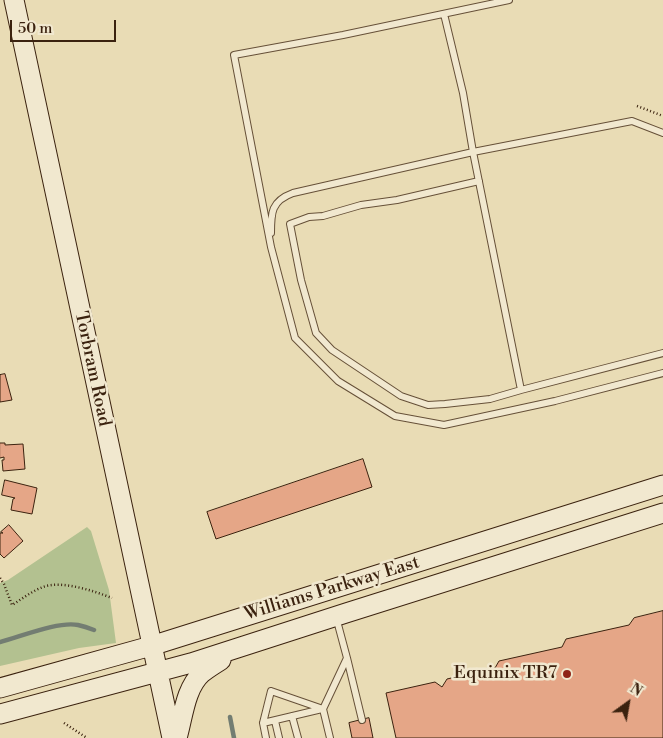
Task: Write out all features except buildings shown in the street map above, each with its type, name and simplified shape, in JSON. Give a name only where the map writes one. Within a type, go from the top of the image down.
[{"type":"main road","name":"Torbram Road","points":[[14,0],[172,738]]},
{"type":"main road","name":"Williams Parkway East","points":[[0,688],[151,646],[663,485]]},
{"type":"main road","name":"Williams Parkway East","points":[[0,714],[191,663],[663,513]]},
{"type":"main road","points":[[177,738],[189,693],[194,682],[201,674],[241,647]]},
{"type":"lane","points":[[509,0],[234,55],[271,247],[295,338],[338,381],[395,416],[444,425],[555,401],[663,373]]},
{"type":"lane","points":[[444,14],[463,93],[478,181],[521,390]]},
{"type":"lane","points":[[271,247],[272,211],[283,196],[293,193],[473,152],[632,121],[663,133]]},
{"type":"lane","points":[[478,181],[397,200],[361,205],[323,216],[308,217],[290,224],[300,280],[316,333],[332,350],[400,396],[428,405],[490,399],[663,353]]},
{"type":"lane","points":[[336,616],[362,720]]},
{"type":"lane","points":[[330,738],[323,709],[347,658]]},
{"type":"lane","points":[[266,738],[263,724],[271,691],[323,709]]},
{"type":"lane","points":[[263,724],[323,709]]},
{"type":"lane","points":[[292,716],[298,738]]},
{"type":"lane","points":[[275,721],[279,738]]},
{"type":"path","points":[[637,106],[663,116]]},
{"type":"path","points":[[0,578],[12,605],[44,586],[69,585],[92,590],[112,598]]},
{"type":"path","points":[[64,724],[87,738]]},
{"type":"green space","points":[[87,527],[91,531],[109,590],[116,643],[79,648],[0,666],[0,583],[8,580]]},
{"type":"waterway","points":[[0,642],[60,625],[78,625],[94,630]]},
{"type":"waterway","points":[[230,717],[234,738]]},
{"type":"place","name":"Equinix TR7","points":[[567,674]]}]
